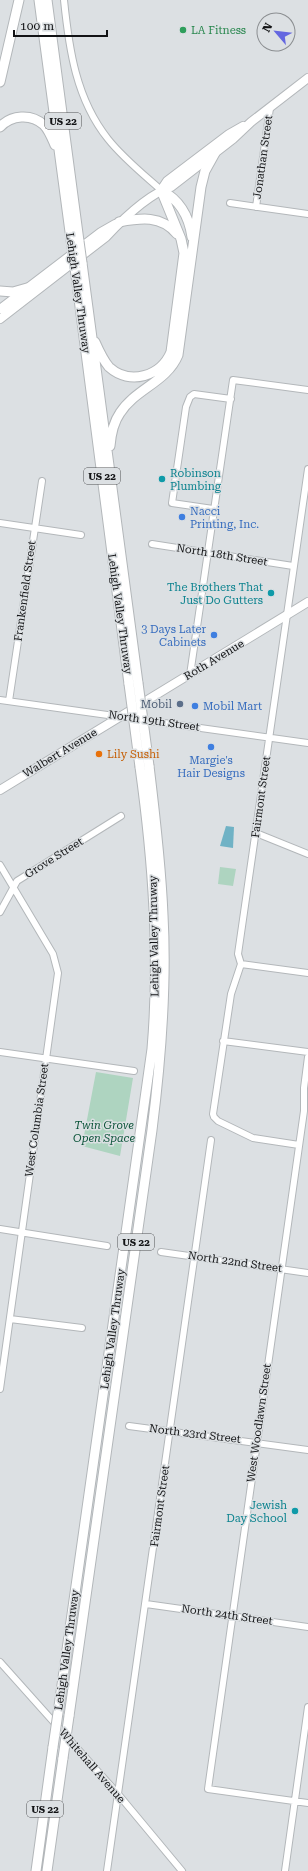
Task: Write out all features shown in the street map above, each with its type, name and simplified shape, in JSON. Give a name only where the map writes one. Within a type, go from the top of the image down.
[{"type":"highway","points":[[0,82],[19,0]]},
{"type":"highway","name":"Lehigh Valley Thruway","points":[[39,0],[60,155],[76,244]]},
{"type":"highway","name":"Lehigh Valley Thruway","points":[[47,0],[78,265],[134,684]]},
{"type":"highway","points":[[0,127],[7,121],[18,118],[26,117],[37,120],[49,131],[60,155]]},
{"type":"highway","points":[[108,457],[113,428],[120,413],[130,401],[168,372],[178,354],[203,176],[215,154]]},
{"type":"highway","points":[[91,334],[103,359],[109,367],[125,375],[139,377],[152,374],[162,367],[170,356],[174,343],[184,259],[181,239],[161,190]]},
{"type":"highway","points":[[161,190],[175,199],[185,213],[191,231],[193,248]]},
{"type":"highway","points":[[120,222],[141,218],[152,218],[167,225],[181,239]]},
{"type":"highway","name":"Lehigh Valley Thruway","points":[[36,1871],[152,1049],[156,984],[155,916],[144,767],[108,457],[91,334],[78,265]]},
{"type":"highway","points":[[0,291],[13,292],[28,288]]},
{"type":"highway","name":"Lehigh Valley Thruway","points":[[47,1871],[152,1130],[161,1052],[164,984],[163,916],[159,848],[144,767]]},
{"type":"main road","points":[[161,190],[171,187],[215,154],[251,122],[308,78]]},
{"type":"main road","points":[[0,318],[106,237],[120,222],[161,190],[167,181],[226,136],[251,122]]},
{"type":"main road","points":[[0,309],[101,232],[120,222]]},
{"type":"main road","name":"Roth Avenue","points":[[121,717],[308,602]]},
{"type":"main road","name":"Walbert Avenue","points":[[0,790],[121,717]]},
{"type":"street","points":[[64,0],[72,61],[88,106],[100,128],[115,147],[161,190]]},
{"type":"street","name":"Jonathan Street","points":[[256,207],[270,108]]},
{"type":"street","points":[[230,203],[308,214]]},
{"type":"street","points":[[190,674],[213,508],[233,380],[308,390]]},
{"type":"street","points":[[213,508],[172,502],[187,403],[190,397],[194,394],[231,398]]},
{"type":"street","name":"Fairmont Street","points":[[299,1146],[253,1138],[218,1121],[213,1114],[231,994],[241,964],[238,954],[308,469]]},
{"type":"street","name":"Frankenfield Street","points":[[9,701],[42,480]]},
{"type":"street","points":[[0,524],[82,535]]},
{"type":"street","name":"North 18th Street","points":[[152,544],[293,566]]},
{"type":"street","name":"North 19th Street","points":[[0,700],[308,743]]},
{"type":"street","name":"Grove Street","points":[[0,912],[17,881],[121,816]]},
{"type":"street","points":[[256,833],[308,854]]},
{"type":"street","name":"West Columbia Street","points":[[0,865],[42,934],[57,963],[58,983],[45,1058],[0,1389]]},
{"type":"street","points":[[241,964],[308,973]]},
{"type":"street","points":[[223,1041],[308,1052]]},
{"type":"street","points":[[0,1052],[134,1071]]},
{"type":"street","name":"West Woodlawn Street","points":[[295,1801],[208,1789],[306,1099],[308,1058]]},
{"type":"street","name":"Fairmont Street","points":[[107,1871],[211,1140]]},
{"type":"street","points":[[0,1229],[107,1246]]},
{"type":"street","name":"North 22nd Street","points":[[161,1252],[308,1273]]},
{"type":"street","points":[[10,1319],[82,1328]]},
{"type":"street","name":"North 23rd Street","points":[[128,1426],[308,1450]]},
{"type":"street","name":"North 24th Street","points":[[146,1604],[308,1627]]},
{"type":"street","name":"Whitehall Avenue","points":[[0,1662],[118,1794],[182,1871]]},
{"type":"street","points":[[285,1871],[308,1707]]},
{"type":"street","points":[[295,1801],[308,1803]]},
{"type":"green space","points":[[220,867],[236,869],[233,886],[218,884]]},
{"type":"green space","name":"Twin Grove Open Space","points":[[96,1072],[133,1078],[120,1156],[82,1146]]},
{"type":"water","points":[[226,826],[234,827],[233,848],[220,846]]},
{"type":"place","name":"LA Fitness","points":[[183,30]]},
{"type":"place","name":"Robinson Plumbing","points":[[162,479]]},
{"type":"place","name":"Nacci Printing, Inc.","points":[[182,517]]},
{"type":"place","name":"The Brothers That Just Do Gutters","points":[[271,593]]},
{"type":"place","name":"3 Days Later Cabinets","points":[[214,635]]},
{"type":"place","name":"Mobil","points":[[180,704]]},
{"type":"place","name":"Mobil Mart","points":[[195,706]]},
{"type":"place","name":"Margie's Hair Designs","points":[[211,747]]},
{"type":"place","name":"Lily Sushi","points":[[99,754]]},
{"type":"place","name":"Jewish Day School","points":[[295,1511]]}]
